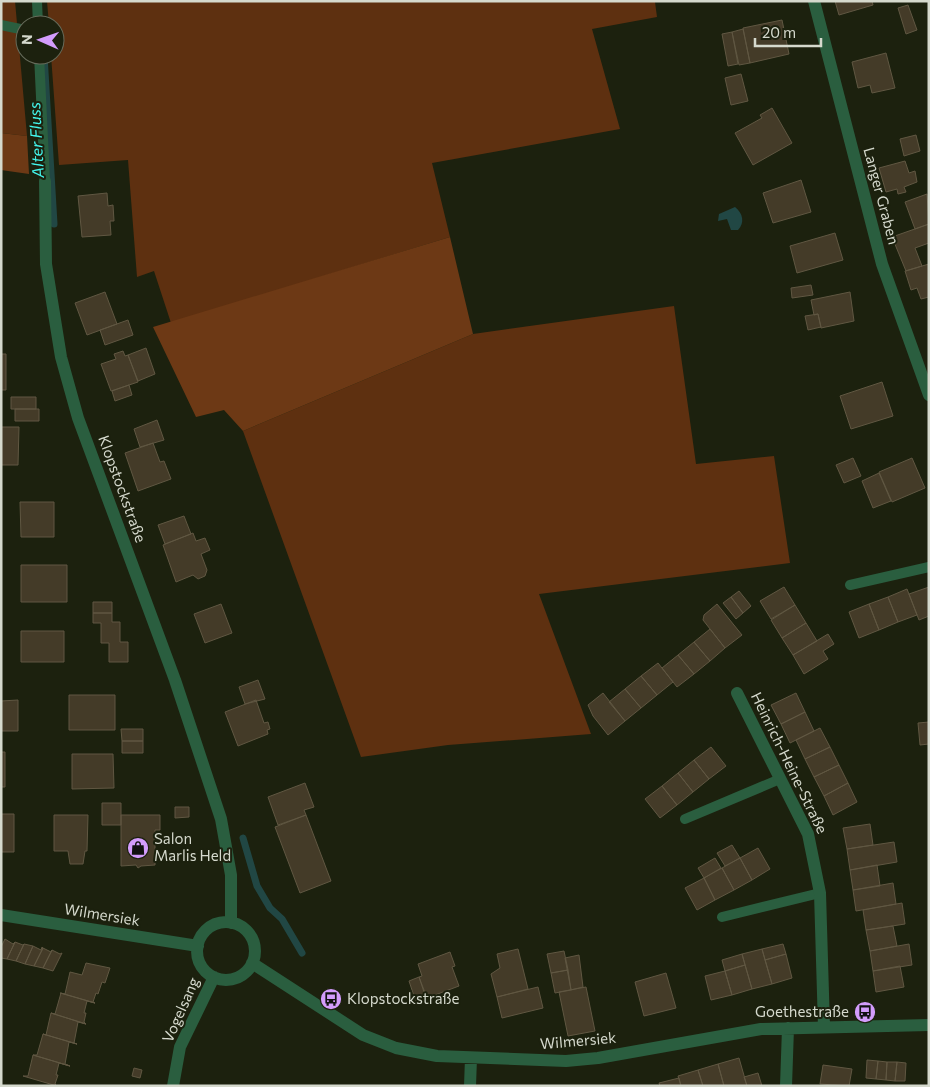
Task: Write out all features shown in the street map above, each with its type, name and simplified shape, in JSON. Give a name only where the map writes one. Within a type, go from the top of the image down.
[{"type":"street","name":"Langer Graben","points":[[814,1],[882,264],[929,395]]},
{"type":"street","name":"Klopstockstraße","points":[[45,181],[46,264],[61,357],[78,418],[175,680],[221,819],[230,869],[231,922]]},
{"type":"street","name":"Heinrich-Heine-Straße","points":[[737,693],[808,834],[820,893],[824,1027]]},
{"type":"street","name":"Wilmersiek","points":[[1,915],[198,946]]},
{"type":"street","points":[[231,922],[244,928],[252,939],[255,949],[252,963],[240,976],[222,979],[214,977],[201,965],[198,946],[201,936],[211,926],[231,922]]},
{"type":"street","name":"Wilmersiek","points":[[252,963],[279,978],[344,1024],[372,1039],[417,1053],[471,1058],[535,1062],[580,1060],[751,1031],[788,1028],[929,1025]]},
{"type":"street","name":"Vogelsang","points":[[173,1086],[180,1047],[214,977]]},
{"type":"street","points":[[786,1086],[788,1028]]},
{"type":"street","points":[[470,1086],[471,1058]]},
{"type":"lane","points":[[36,1],[37,15]]},
{"type":"lane","points":[[1,25],[15,28]]},
{"type":"lane","name":"Klopstockstraße","points":[[39,65],[45,181]]},
{"type":"lane","points":[[850,585],[929,567]]},
{"type":"lane","points":[[685,819],[780,778]]},
{"type":"lane","points":[[722,917],[820,893]]},
{"type":"shaded area","points":[[1,1],[15,1],[15,65],[21,65],[27,136],[1,133]]},
{"type":"shaded area","points":[[47,1],[652,1],[655,2],[657,17],[592,29],[620,129],[432,163],[450,237],[171,323],[154,271],[137,277],[128,160],[59,165],[52,65],[65,65],[65,15],[48,15]]},
{"type":"shaded area","points":[[1,133],[27,136],[29,174],[1,170]]},
{"type":"shaded area","points":[[450,237],[473,334],[243,431],[224,410],[196,417],[153,327]]},
{"type":"shaded area","points":[[674,306],[696,464],[774,456],[790,563],[539,594],[591,734],[448,745],[361,757],[243,431],[473,334]]},
{"type":"water","points":[[735,207],[740,212],[742,224],[738,230],[731,230],[727,219],[718,221],[719,214]]},
{"type":"building","points":[[835,1],[872,1],[873,5],[839,15]]},
{"type":"building","points":[[908,5],[917,30],[906,34],[898,8]]},
{"type":"building","points":[[782,20],[789,54],[750,63],[743,28]]},
{"type":"building","points":[[743,29],[750,63],[739,65],[732,32]]},
{"type":"building","points":[[732,32],[738,64],[728,66],[722,34]]},
{"type":"building","points":[[886,53],[895,88],[872,93],[870,85],[858,88],[852,62]]},
{"type":"building","points":[[741,74],[748,101],[731,105],[725,78]]},
{"type":"building","points":[[772,108],[792,143],[753,165],[735,133],[762,118],[760,115]]},
{"type":"building","points":[[916,135],[920,151],[904,156],[900,139]]},
{"type":"building","points":[[905,161],[909,173],[915,171],[917,182],[904,187],[906,192],[898,194],[897,189],[886,192],[879,168]]},
{"type":"building","points":[[801,180],[811,212],[773,223],[763,193]]},
{"type":"building","points":[[107,193],[108,206],[113,205],[114,221],[110,221],[111,235],[82,237],[78,196]]},
{"type":"building","points":[[927,194],[929,224],[915,229],[905,202]]},
{"type":"building","points":[[929,224],[929,243],[915,248],[922,266],[906,271],[892,237]]},
{"type":"building","points":[[835,233],[843,260],[797,273],[790,246]]},
{"type":"building","points":[[929,264],[929,297],[921,299],[917,288],[911,290],[905,271]]},
{"type":"building","points":[[811,285],[813,295],[792,298],[791,288]]},
{"type":"building","points":[[105,292],[117,324],[87,335],[75,303]]},
{"type":"building","points":[[850,292],[854,321],[821,328],[818,314],[814,315],[811,300]]},
{"type":"building","points":[[818,314],[821,327],[808,330],[805,316]]},
{"type":"building","points":[[128,320],[133,335],[105,345],[100,330]]},
{"type":"building","points":[[146,348],[155,374],[138,381],[128,355]]},
{"type":"building","points":[[123,351],[125,356],[128,355],[138,382],[111,391],[101,364],[116,359],[114,354]]},
{"type":"building","points":[[1,354],[6,354],[6,390],[1,390]]},
{"type":"building","points":[[882,382],[893,416],[851,429],[840,396]]},
{"type":"building","points":[[129,385],[132,395],[115,401],[112,391]]},
{"type":"building","points":[[11,397],[36,397],[36,409],[11,409]]},
{"type":"building","points":[[15,409],[39,409],[39,421],[15,421]]},
{"type":"building","points":[[157,420],[164,440],[140,447],[134,429]]},
{"type":"building","points":[[1,427],[19,427],[18,465],[1,465]]},
{"type":"building","points":[[153,443],[160,462],[164,461],[171,479],[138,491],[125,453]]},
{"type":"building","points":[[853,458],[861,476],[844,483],[836,465]]},
{"type":"building","points":[[912,458],[925,488],[892,502],[879,472]]},
{"type":"building","points":[[879,473],[891,501],[873,508],[862,481]]},
{"type":"building","points":[[20,502],[54,502],[54,537],[21,537]]},
{"type":"building","points":[[184,516],[191,534],[165,544],[158,525]]},
{"type":"building","points":[[193,533],[196,541],[205,538],[210,550],[201,554],[207,570],[205,576],[198,579],[193,575],[176,582],[163,545]]},
{"type":"building","points":[[21,565],[67,565],[67,602],[21,602]]},
{"type":"building","points":[[784,587],[795,605],[771,619],[760,601]]},
{"type":"building","points":[[929,587],[929,616],[919,620],[909,594]]},
{"type":"building","points":[[907,589],[917,615],[898,622],[888,597]]},
{"type":"building","points":[[739,591],[751,606],[743,613],[731,597]]},
{"type":"building","points":[[731,597],[743,613],[736,619],[723,603]]},
{"type":"building","points":[[888,597],[898,622],[879,630],[869,604]]},
{"type":"building","points":[[93,602],[112,602],[112,613],[93,613]]},
{"type":"building","points":[[221,604],[232,633],[205,643],[194,614]]},
{"type":"building","points":[[717,604],[742,635],[725,648],[703,620],[704,615]]},
{"type":"building","points":[[869,604],[879,630],[859,638],[849,612]]},
{"type":"building","points":[[795,605],[806,623],[782,638],[771,620]]},
{"type":"building","points":[[93,613],[112,613],[112,622],[120,622],[120,642],[128,642],[128,662],[109,662],[109,643],[101,643],[101,623],[93,623]]},
{"type":"building","points":[[806,623],[817,641],[793,655],[782,638]]},
{"type":"building","points":[[710,629],[725,648],[710,661],[694,642]]},
{"type":"building","points":[[21,631],[64,631],[64,662],[21,662]]},
{"type":"building","points":[[828,634],[834,644],[823,651],[828,659],[804,674],[793,655]]},
{"type":"building","points":[[694,642],[710,661],[694,674],[678,655]]},
{"type":"building","points":[[678,655],[694,674],[677,687],[662,668]]},
{"type":"building","points":[[658,663],[673,682],[657,695],[641,676]]},
{"type":"building","points":[[641,676],[657,695],[641,708],[625,689]]},
{"type":"building","points":[[258,680],[265,699],[245,704],[239,687]]},
{"type":"building","points":[[625,689],[641,708],[625,721],[609,702]]},
{"type":"building","points":[[603,693],[625,721],[608,735],[593,716],[588,705]]},
{"type":"building","points":[[796,693],[805,712],[781,724],[771,705]]},
{"type":"building","points":[[69,695],[115,695],[115,730],[69,730]]},
{"type":"building","points":[[18,700],[18,731],[1,731],[1,701]]},
{"type":"building","points":[[256,700],[264,723],[268,722],[270,729],[267,730],[268,734],[238,746],[225,712]]},
{"type":"building","points":[[805,712],[814,731],[790,743],[781,724]]},
{"type":"building","points":[[929,722],[929,744],[920,745],[918,723]]},
{"type":"building","points":[[820,728],[830,747],[805,759],[796,740]]},
{"type":"building","points":[[121,729],[143,729],[143,741],[122,741]]},
{"type":"building","points":[[122,741],[143,741],[143,753],[122,753]]},
{"type":"building","points":[[711,747],[726,766],[709,779],[694,760]]},
{"type":"building","points":[[830,747],[839,765],[814,777],[805,759]]},
{"type":"building","points":[[1,752],[5,752],[5,787],[1,787]]},
{"type":"building","points":[[72,754],[113,754],[114,788],[72,789]]},
{"type":"building","points":[[694,760],[709,779],[693,792],[678,773]]},
{"type":"building","points":[[839,765],[848,783],[824,796],[814,777]]},
{"type":"building","points":[[678,773],[693,792],[677,805],[662,786]]},
{"type":"building","points":[[305,783],[314,807],[304,810],[306,815],[278,825],[268,797]]},
{"type":"building","points":[[848,783],[857,802],[833,815],[824,796]]},
{"type":"building","points":[[662,786],[677,805],[660,818],[645,799]]},
{"type":"building","points":[[102,803],[121,803],[121,825],[102,825]]},
{"type":"building","points":[[175,807],[189,807],[189,817],[175,818]]},
{"type":"building","points":[[1,814],[14,814],[14,852],[1,852]]},
{"type":"building","points":[[54,815],[88,815],[87,851],[85,851],[83,864],[70,864],[68,851],[54,851]]},
{"type":"building","name":"Salon Marlis Held","points":[[121,815],[160,815],[160,830],[155,830],[155,865],[138,868],[136,865],[121,866]]},
{"type":"building","points":[[306,815],[331,881],[300,893],[275,827]]},
{"type":"building","points":[[870,824],[873,845],[847,849],[843,828]]},
{"type":"building","points":[[894,842],[897,862],[850,870],[847,849]]},
{"type":"building","points":[[732,845],[740,858],[725,866],[717,853]]},
{"type":"building","points":[[758,848],[770,869],[752,880],[740,858]]},
{"type":"building","points":[[715,858],[721,868],[704,878],[698,868]]},
{"type":"building","points":[[740,858],[752,880],[734,890],[722,868]]},
{"type":"building","points":[[877,865],[880,886],[853,890],[850,870]]},
{"type":"building","points":[[722,868],[734,890],[715,900],[704,878]]},
{"type":"building","points":[[704,878],[715,900],[697,910],[685,888]]},
{"type":"building","points":[[893,883],[896,904],[856,911],[853,890]]},
{"type":"building","points":[[902,903],[905,924],[866,930],[863,910]]},
{"type":"building","points":[[893,926],[897,946],[870,951],[866,930]]},
{"type":"building","points":[[5,939],[13,944],[15,942],[7,959],[1,958],[1,947]]},
{"type":"building","points":[[15,942],[24,944],[16,961],[7,959]]},
{"type":"building","points":[[24,944],[33,946],[25,964],[16,961]]},
{"type":"building","points":[[783,944],[786,954],[765,960],[762,949]]},
{"type":"building","points":[[909,944],[912,965],[873,971],[870,951]]},
{"type":"building","points":[[33,946],[41,950],[43,948],[34,966],[25,964]]},
{"type":"building","points":[[43,948],[51,952],[43,968],[34,966]]},
{"type":"building","points":[[518,949],[528,989],[497,997],[491,974],[500,968],[497,954]]},
{"type":"building","points":[[762,949],[772,984],[752,989],[742,954]]},
{"type":"building","points":[[52,950],[60,954],[62,953],[53,971],[43,968]]},
{"type":"building","points":[[564,951],[568,970],[551,973],[547,954]]},
{"type":"building","points":[[450,952],[455,966],[452,967],[459,986],[427,998],[419,977],[422,976],[418,964]]},
{"type":"building","points":[[742,954],[745,965],[725,971],[722,960]]},
{"type":"building","points":[[786,954],[792,978],[772,984],[765,960]]},
{"type":"building","points":[[579,955],[583,987],[571,990],[565,958]]},
{"type":"building","points":[[86,963],[110,968],[105,983],[102,982],[98,994],[96,993],[93,1002],[95,1003],[60,993],[65,994],[70,972],[82,975]]},
{"type":"building","points":[[745,965],[752,989],[732,995],[725,971]]},
{"type":"building","points":[[900,966],[904,987],[876,992],[873,971]]},
{"type":"building","points":[[568,970],[571,990],[555,993],[551,973]]},
{"type":"building","points":[[725,971],[732,995],[711,1000],[705,976]]},
{"type":"building","points":[[666,973],[676,1008],[644,1016],[635,982]]},
{"type":"building","points":[[419,977],[426,998],[416,1002],[409,981]]},
{"type":"building","points":[[538,987],[543,1008],[502,1018],[497,997]]},
{"type":"building","points":[[586,987],[595,1031],[568,1036],[559,992]]},
{"type":"building","points":[[61,993],[95,1003],[87,1001],[84,1013],[86,1013],[84,1022],[86,1024],[51,1013],[55,1014]]},
{"type":"building","points":[[51,1013],[86,1024],[78,1022],[74,1043],[77,1044],[46,1035]]},
{"type":"building","points":[[43,1034],[77,1044],[69,1042],[65,1064],[70,1066],[33,1055],[37,1055]]},
{"type":"building","points":[[33,1055],[70,1066],[59,1063],[55,1084],[57,1086],[23,1076],[28,1076]]},
{"type":"building","points":[[739,1058],[747,1086],[724,1086],[718,1064]]},
{"type":"building","points":[[867,1060],[878,1061],[876,1079],[866,1078]]},
{"type":"building","points":[[878,1061],[887,1062],[886,1080],[876,1079]]},
{"type":"building","points":[[887,1062],[897,1062],[895,1081],[886,1080]]},
{"type":"building","points":[[897,1062],[906,1063],[905,1081],[895,1081]]},
{"type":"building","points":[[718,1064],[724,1086],[703,1086],[698,1070]]},
{"type":"building","points":[[823,1065],[852,1069],[849,1086],[820,1084]]},
{"type":"building","points":[[134,1068],[142,1070],[140,1078],[132,1076]]},
{"type":"building","points":[[698,1070],[703,1086],[681,1086],[678,1076]]},
{"type":"building","points":[[758,1073],[762,1086],[747,1086],[744,1077]]},
{"type":"building","points":[[679,1078],[681,1086],[660,1086],[659,1083]]},
{"type":"waterway","name":"Alter Fluss","points":[[45,65],[54,224]]},
{"type":"waterway","name":"Alter Fluss","points":[[243,838],[257,886],[270,908],[282,919],[302,953]]},
{"type":"place","name":"Salon Marlis Held","points":[[138,848]]},
{"type":"place","name":"Klopstockstraße","points":[[331,999]]},
{"type":"place","name":"Goethestraße","points":[[865,1012]]}]
